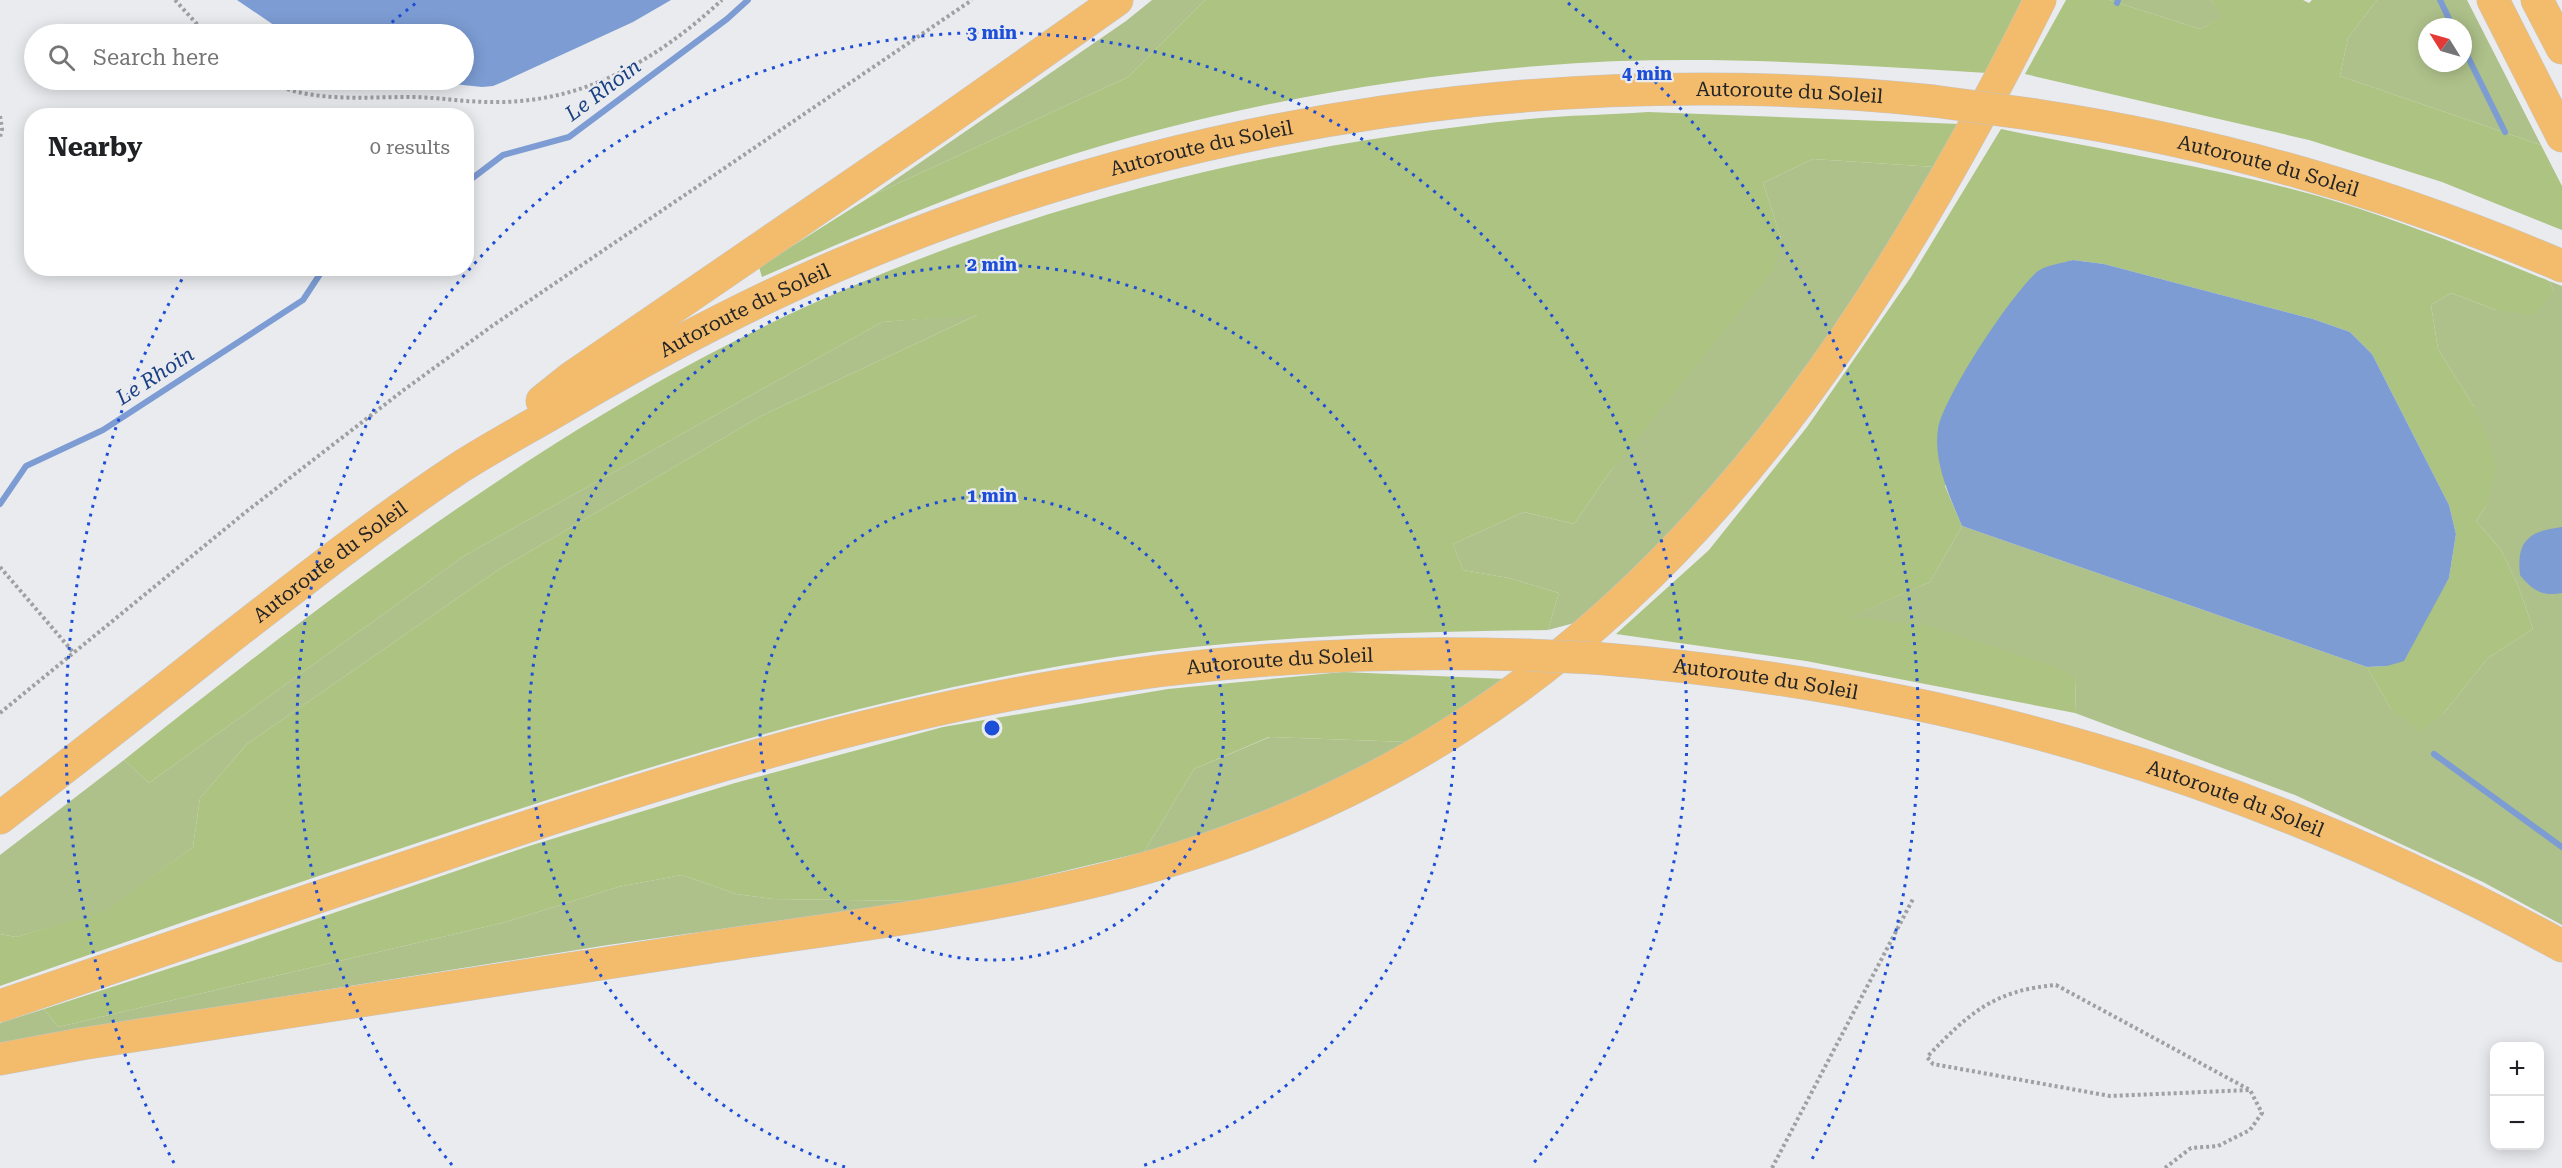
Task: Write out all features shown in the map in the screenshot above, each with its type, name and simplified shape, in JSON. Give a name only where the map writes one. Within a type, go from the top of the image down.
[{"type":"highway","points":[[463,466],[572,377],[937,128],[1118,0]]},
{"type":"highway","points":[[0,1059],[92,1042],[794,934],[1042,893],[1143,868],[1225,843],[1295,815],[1363,783],[1454,732],[1524,683],[1640,586],[1718,504],[1811,385],[1896,259],[1971,130],[2040,0]]},
{"type":"highway","points":[[2493,0],[2562,136]]},
{"type":"highway","points":[[2537,0],[2562,48]]},
{"type":"highway","name":"Autoroute du Soleil","points":[[0,818],[316,572],[463,466],[680,340],[844,262],[990,206],[1062,183],[1173,153],[1265,132],[1358,114],[1461,100],[1537,93],[1727,88],[1933,101],[2036,115],[2157,137],[2305,174],[2422,212],[2548,260]]},
{"type":"highway","name":"Autoroute du Soleil","points":[[0,1006],[554,817],[740,759],[893,719],[1055,686],[1202,666],[1350,656],[1527,655],[1593,658],[1719,670],[1848,690],[1967,714],[2100,749],[2180,775],[2309,824],[2453,890],[2562,946]]},
{"type":"path","points":[[175,0],[197,24]]},
{"type":"path","points":[[292,90],[302,94],[331,97],[414,97],[496,102],[569,93],[614,78],[695,25],[722,0]]},
{"type":"path","points":[[0,713],[316,456],[405,389],[492,326],[972,0]]},
{"type":"path","points":[[0,116],[2,129],[0,137]]},
{"type":"path","points":[[0,567],[73,652]]},
{"type":"path","points":[[1772,1168],[1913,899]]},
{"type":"path","points":[[2165,1168],[2192,1148],[2217,1146],[2250,1130],[2262,1113],[2250,1090],[2056,985],[2027,987],[1996,998],[1954,1028],[1927,1057],[1933,1064],[2110,1096],[2250,1090]]},
{"type":"green space","points":[[1152,0],[1205,0],[1128,77],[873,195],[1126,21]]},
{"type":"green space","points":[[1205,0],[2022,0],[1987,73],[1763,61],[1650,60],[1486,71],[1332,92],[1178,125],[1034,167],[942,201],[762,277],[759,267],[873,195],[1128,77]]},
{"type":"green space","points":[[2066,0],[2109,0],[2200,29],[2223,17],[2211,0],[2303,0],[2309,3],[2312,0],[2377,0],[2348,38],[2340,76],[2541,145],[2562,186],[2562,230],[2442,182],[2309,140],[2025,74]]},
{"type":"green space","points":[[2109,0],[2211,0],[2224,17],[2200,29]]},
{"type":"green space","points":[[2377,0],[2467,0],[2541,145],[2340,76],[2348,38]]},
{"type":"green space","points":[[1648,112],[1959,124],[1935,167],[1813,159],[1763,183],[1781,238],[1774,268],[1610,472],[1574,524],[1524,512],[1453,544],[1463,570],[1509,578],[1559,593],[1548,630],[1385,634],[1223,644],[1115,657],[943,689],[774,731],[607,781],[165,928],[0,986],[0,934],[16,937],[105,911],[193,847],[200,798],[247,744],[498,570],[761,416],[977,315],[882,322],[464,556],[149,783],[124,760],[333,598],[476,495],[625,401],[702,358],[799,310],[898,267],[1000,230],[1104,198],[1208,171],[1315,149],[1422,132],[1544,118]]},
{"type":"green space","points":[[2001,129],[2200,168],[2318,196],[2406,225],[2549,281],[2554,291],[2534,315],[2496,310],[2451,293],[2431,305],[2438,349],[2474,407],[2492,450],[2496,471],[2486,506],[2476,521],[2501,550],[2518,585],[2533,629],[2488,658],[2443,714],[2420,731],[2391,709],[2367,667],[2387,666],[2429,613],[2449,578],[2456,534],[2449,505],[2372,354],[2350,332],[2313,319],[2104,264],[2073,260],[2040,270],[1945,486],[1962,526],[1930,582],[1850,617],[1929,626],[2058,668],[2076,678],[2075,713],[1806,661],[1616,634],[1709,550],[1807,427],[1911,277]]},
{"type":"green space","points":[[1813,159],[1935,167],[1878,262],[1800,379],[1721,478],[1650,559],[1578,622],[1548,630],[1559,593],[1509,578],[1463,570],[1453,544],[1524,512],[1574,524],[1781,238],[1763,183]]},
{"type":"green space","points":[[2549,281],[2562,286],[2562,925],[2483,882],[2295,795],[2075,713],[2076,678],[1849,617],[1930,582],[1962,526],[2367,667],[2391,709],[2443,714],[2488,658],[2533,629],[2518,585],[2501,550],[2476,521],[2486,506],[2474,407],[2438,349],[2431,305],[2451,293],[2496,310],[2554,291]]},
{"type":"green space","points":[[979,314],[761,416],[498,570],[247,744],[200,798],[193,847],[105,912],[16,937],[0,934],[0,855],[124,760],[149,783],[464,556],[882,322]]},
{"type":"green space","points":[[1343,672],[1507,679],[1408,742],[1269,737],[1194,769],[1144,852],[963,895],[919,901],[773,899],[736,894],[682,875],[618,887],[502,923],[58,1027],[44,1009],[223,951],[529,846],[735,783],[943,727],[1168,689]]},
{"type":"green space","points":[[1270,737],[1408,742],[1336,784],[1164,848],[1144,852],[1194,769]]},
{"type":"green space","points":[[682,875],[736,894],[773,899],[919,901],[608,945],[268,999],[0,1048],[0,1023],[44,1009],[58,1027],[502,923],[618,887]]},
{"type":"water","points":[[237,0],[671,0],[633,22],[505,81],[493,86],[482,87],[474,86],[474,24],[272,24]]},
{"type":"water","points":[[2073,260],[2104,264],[2313,319],[2350,332],[2372,354],[2449,505],[2456,534],[2449,578],[2404,661],[2387,666],[2367,667],[1962,526],[1940,467],[1937,441],[1943,414],[1952,393],[1980,346],[2026,283],[2041,269]]},
{"type":"water","points":[[2562,527],[2562,593],[2543,593],[2529,585],[2520,575],[2520,553],[2523,545],[2534,535],[2541,531]]},
{"type":"waterway","name":"Le Rhoin","points":[[474,177],[503,155],[569,137],[727,19],[748,0]]},
{"type":"waterway","points":[[2440,0],[2449,18]]},
{"type":"waterway","points":[[2472,65],[2505,132]]},
{"type":"waterway","name":"Le Rhoin","points":[[0,504],[26,466],[103,430],[303,300],[319,276]]},
{"type":"waterway","points":[[2434,754],[2562,847]]}]
